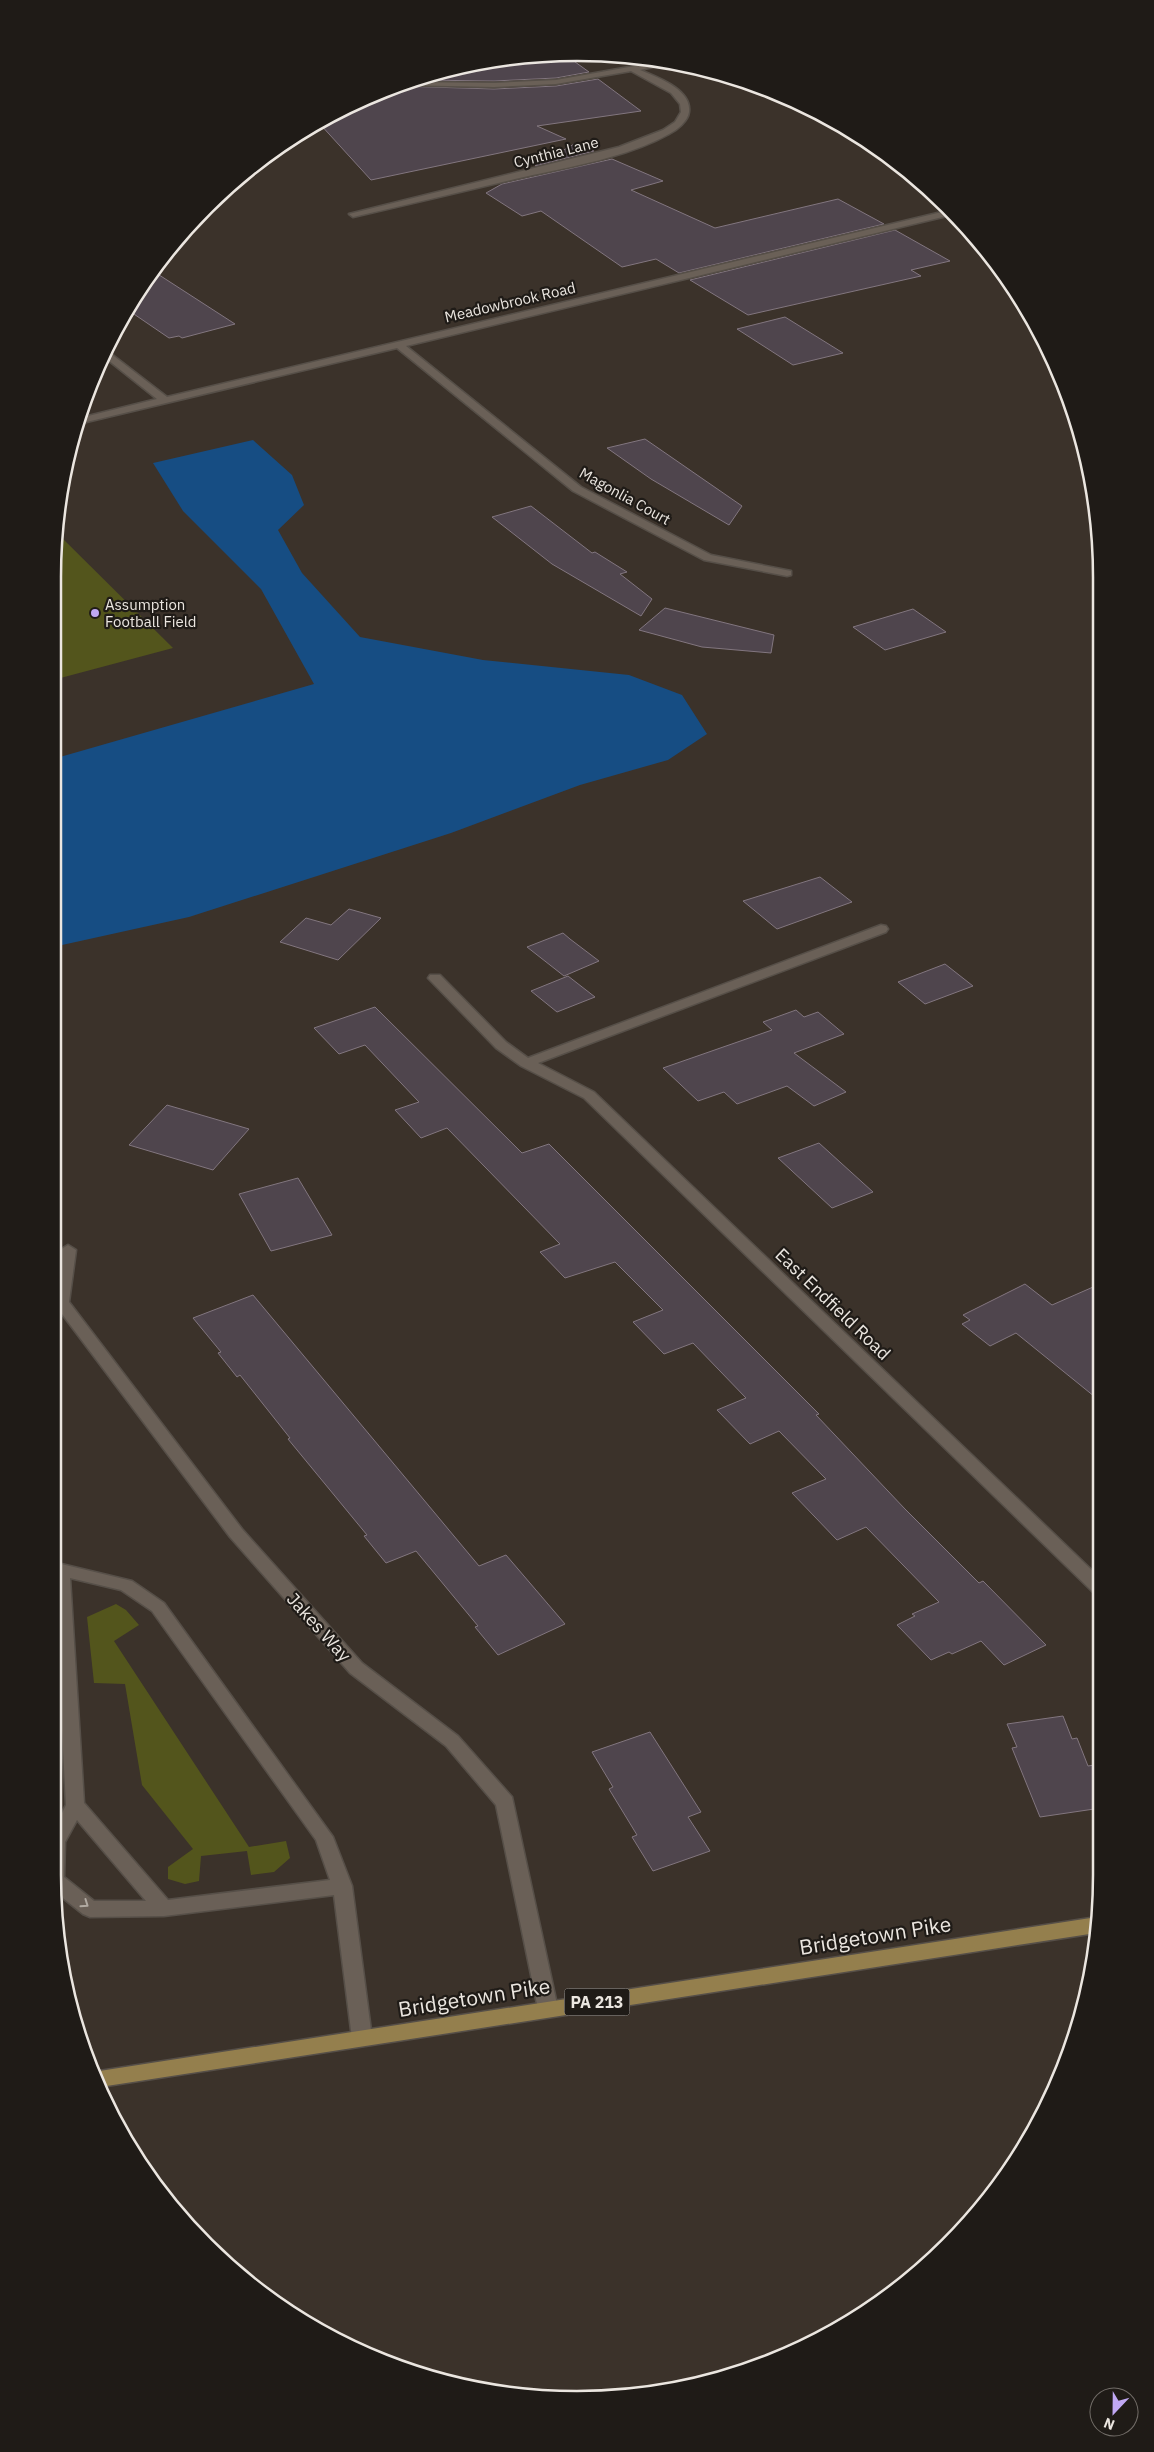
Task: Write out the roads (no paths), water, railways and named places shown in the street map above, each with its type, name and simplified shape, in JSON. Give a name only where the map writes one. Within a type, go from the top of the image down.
[{"type":"main road","name":"Bridgetown Pike","points":[[103,2078],[1090,1926]]},
{"type":"street","points":[[428,84],[532,84],[585,78],[646,66]]},
{"type":"street","name":"Cynthia Lane","points":[[353,214],[587,159],[659,136],[673,128],[682,119],[685,110],[683,100],[668,86],[632,69]]},
{"type":"street","name":"Meadowbrook Road","points":[[87,419],[944,214]]},
{"type":"street","name":"Magonlia Court","points":[[399,344],[576,489],[708,558],[773,572],[787,573]]},
{"type":"street","points":[[110,357],[164,400]]},
{"type":"street","points":[[526,1063],[881,929]]},
{"type":"street","name":"East Endfield Road","points":[[435,978],[501,1044],[526,1063],[589,1095],[1093,1583]]},
{"type":"street","name":"Jakes Way","points":[[68,1250],[61,1302],[236,1534],[356,1668],[452,1741],[505,1802],[548,2009]]},
{"type":"street","points":[[61,1570],[126,1585],[158,1607],[324,1837],[342,1886],[362,2038]]},
{"type":"street","points":[[61,1621],[75,1805],[61,1832]]},
{"type":"street","points":[[75,1805],[164,1908]]},
{"type":"street","points":[[61,1886],[90,1909],[164,1908],[342,1886]]},
{"type":"water","points":[[253,440],[292,475],[304,505],[278,530],[302,573],[360,637],[483,660],[629,675],[682,695],[707,734],[668,760],[580,785],[451,833],[189,917],[61,945],[61,757],[314,684],[261,589],[183,511],[153,463]]},
{"type":"place","name":"Assumption Football Field","points":[[95,613]]}]
